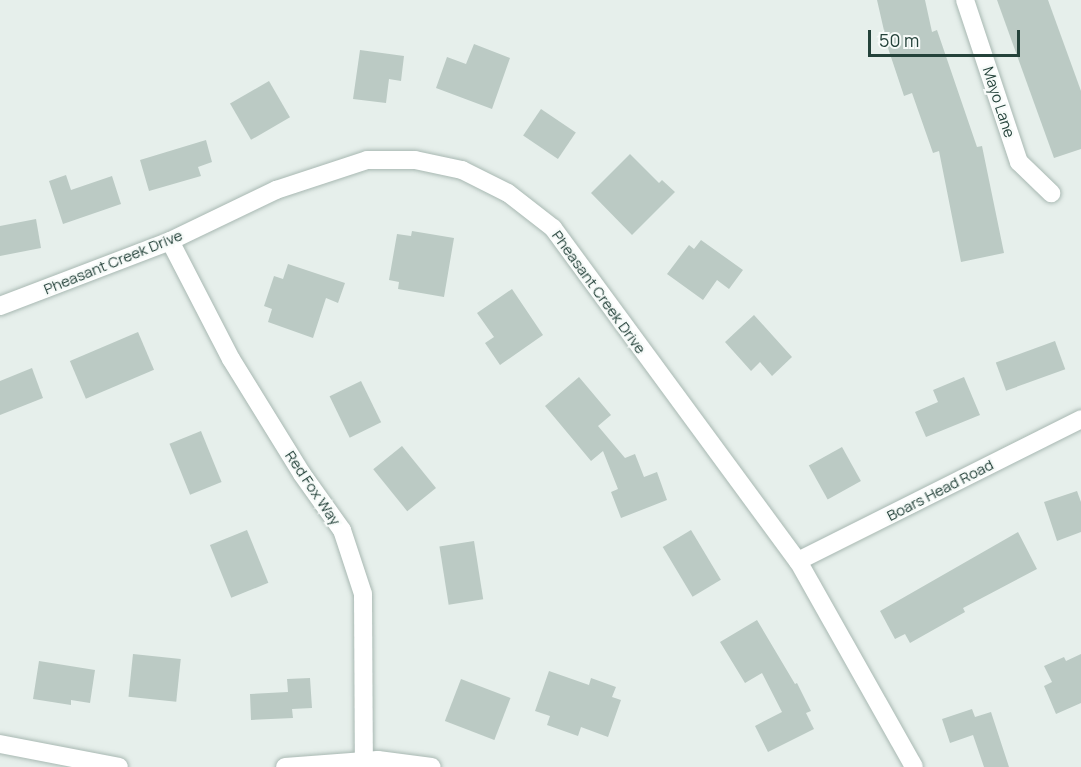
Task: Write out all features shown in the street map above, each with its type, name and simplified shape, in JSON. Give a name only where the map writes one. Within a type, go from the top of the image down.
[{"type":"street","name":"Mayo Lane","points":[[965,0],[1019,162],[1051,193]]},
{"type":"street","name":"Pheasant Creek Drive","points":[[0,306],[170,241],[276,189],[367,160],[415,160],[462,170],[508,193],[553,228],[798,561],[914,767]]},
{"type":"street","name":"Red Fox Way","points":[[170,241],[231,359],[302,474],[342,530],[363,594],[364,761]]},
{"type":"street","name":"Boars Head Road","points":[[798,561],[1081,419]]},
{"type":"street","points":[[0,744],[119,767]]},
{"type":"street","points":[[285,767],[378,760],[432,767]]},
{"type":"building","points":[[877,0],[925,0],[932,32],[937,30],[977,147],[982,146],[1004,253],[961,262],[939,151],[933,153],[912,93],[904,96],[888,48]]},
{"type":"building","points":[[997,0],[1048,0],[1081,91],[1081,149],[1054,158]]},
{"type":"building","points":[[474,44],[510,58],[492,109],[436,88],[447,57],[466,64]]},
{"type":"building","points":[[360,50],[404,56],[401,81],[389,79],[386,103],[353,99]]},
{"type":"building","points":[[269,81],[290,117],[251,140],[230,104]]},
{"type":"building","points":[[541,109],[576,132],[558,159],[523,136]]},
{"type":"building","points":[[206,140],[212,162],[198,167],[201,176],[149,191],[140,160]]},
{"type":"building","points":[[630,154],[659,183],[662,180],[675,192],[632,235],[591,193]]},
{"type":"building","points":[[66,175],[71,190],[112,176],[121,204],[63,224],[49,181]]},
{"type":"building","points":[[36,219],[41,248],[0,256],[0,226]]},
{"type":"building","points":[[412,231],[454,238],[444,297],[398,289],[399,282],[389,280],[397,234],[411,236]]},
{"type":"building","points":[[701,240],[743,270],[729,289],[717,280],[703,300],[667,274],[689,245],[694,249]]},
{"type":"building","points":[[288,264],[345,283],[338,303],[326,298],[313,338],[268,322],[272,309],[264,306],[274,276],[283,279]]},
{"type":"building","points":[[512,289],[543,335],[500,365],[485,343],[494,337],[477,313]]},
{"type":"building","points":[[754,315],[792,357],[772,376],[760,362],[751,371],[725,342]]},
{"type":"building","points":[[138,332],[154,370],[86,399],[70,361]]},
{"type":"building","points":[[1055,341],[1065,369],[1006,391],[996,363]]},
{"type":"building","points":[[32,368],[43,398],[0,415],[0,381]]},
{"type":"building","points":[[579,377],[611,415],[598,426],[625,458],[635,454],[644,477],[657,472],[667,500],[621,518],[611,492],[618,489],[603,451],[591,461],[545,406]]},
{"type":"building","points":[[964,377],[980,415],[926,437],[915,412],[938,402],[933,390]]},
{"type":"building","points":[[361,381],[381,422],[350,438],[330,396]]},
{"type":"building","points":[[201,431],[222,482],[190,495],[169,444]]},
{"type":"building","points":[[402,446],[436,488],[407,511],[373,469]]},
{"type":"building","points":[[842,447],[861,481],[828,500],[809,465]]},
{"type":"building","points":[[1077,491],[1081,502],[1081,532],[1057,541],[1044,502]]},
{"type":"building","points":[[247,530],[268,583],[231,598],[210,545]]},
{"type":"building","points":[[691,530],[721,580],[693,597],[663,547]]},
{"type":"building","points":[[1018,532],[1037,569],[963,608],[965,612],[910,643],[905,634],[895,639],[880,611]]},
{"type":"building","points":[[474,541],[483,599],[449,605],[439,546]]},
{"type":"building","points":[[757,620],[795,684],[797,683],[811,711],[806,713],[814,729],[768,752],[755,726],[782,712],[762,673],[745,683],[720,642]]},
{"type":"building","points":[[133,654],[181,659],[176,702],[129,697]]},
{"type":"building","points":[[1081,654],[1081,703],[1056,714],[1044,686],[1052,682],[1044,666],[1064,657],[1066,661]]},
{"type":"building","points":[[39,661],[95,670],[90,703],[71,700],[71,705],[33,699]]},
{"type":"building","points":[[549,671],[589,685],[591,678],[616,687],[612,697],[621,700],[608,737],[581,727],[578,736],[547,725],[550,716],[535,711]]},
{"type":"building","points":[[310,678],[312,708],[292,709],[293,718],[251,720],[250,694],[288,692],[287,679]]},
{"type":"building","points":[[461,679],[510,698],[494,740],[445,721]]},
{"type":"building","points":[[972,709],[975,717],[991,712],[1009,767],[984,767],[973,735],[950,743],[942,719]]}]
